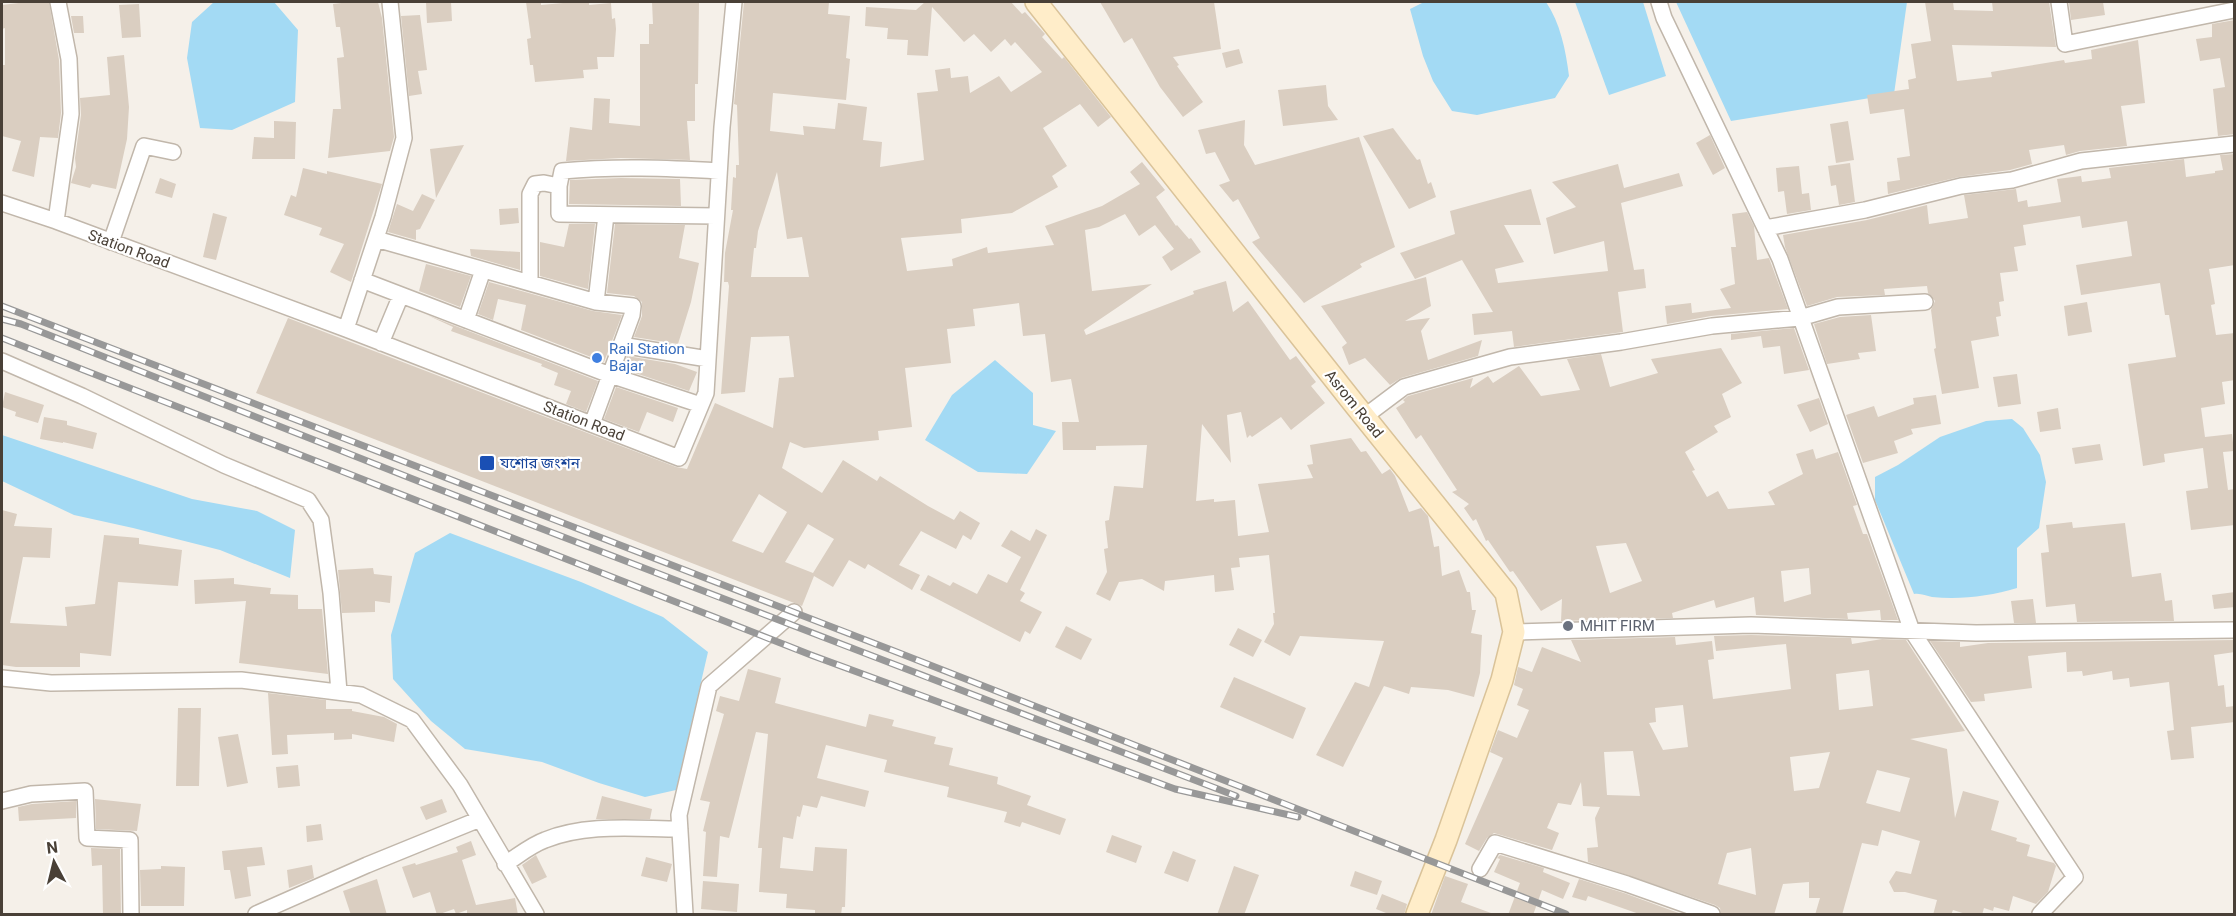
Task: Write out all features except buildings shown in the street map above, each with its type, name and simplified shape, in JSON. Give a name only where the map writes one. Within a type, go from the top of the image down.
[{"type":"street","points":[[56,221],[71,114],[69,58],[58,2]]},
{"type":"street","points":[[346,329],[376,239],[404,138],[390,2]]},
{"type":"street","name":"Station Road","points":[[2,203],[346,329],[679,458],[706,393],[719,171],[734,2]]},
{"type":"street","name":"Asrom Road","points":[[1036,2],[1506,593],[1514,632],[1502,680],[1417,915]]},
{"type":"street","points":[[1659,2],[1664,18],[1780,260],[1912,631],[2075,877],[2040,915]]},
{"type":"street","points":[[2059,2],[2065,44],[2235,10]]},
{"type":"street","points":[[1765,228],[1865,210],[1961,186],[2012,180],[2081,161],[2235,144]]},
{"type":"street","points":[[111,242],[144,146],[173,152]]},
{"type":"street","points":[[716,216],[559,214],[559,186],[562,171],[602,167],[719,171]]},
{"type":"street","points":[[530,283],[530,194],[535,184],[559,186]]},
{"type":"street","points":[[596,302],[606,215]]},
{"type":"street","points":[[376,239],[596,302],[633,306],[632,315],[592,424]]},
{"type":"street","points":[[466,320],[483,270]]},
{"type":"street","points":[[362,279],[610,375],[701,405]]},
{"type":"street","points":[[381,343],[401,295]]},
{"type":"street","points":[[1364,417],[1404,387],[1510,357],[1621,342],[1712,326],[1800,318],[1838,307],[1925,302]]},
{"type":"street","points":[[621,345],[708,359]]},
{"type":"street","points":[[2,361],[82,396],[224,465],[308,500],[321,520],[331,593],[339,692]]},
{"type":"street","points":[[685,915],[679,814],[710,686],[794,612]]},
{"type":"street","points":[[1514,632],[1751,625],[1976,633],[2235,630]]},
{"type":"street","points":[[2,678],[51,684],[241,680],[361,695],[412,720],[460,785],[536,915]]},
{"type":"street","points":[[2,801],[31,794],[85,791],[87,838],[130,840],[131,915]]},
{"type":"street","points":[[256,915],[367,865],[480,819]]},
{"type":"street","points":[[505,864],[543,840],[565,833],[589,829],[680,829]]},
{"type":"street","points":[[1479,869],[1495,843],[1627,884],[1712,915]]},
{"type":"water","points":[[214,2],[274,2],[298,30],[295,102],[232,130],[200,128],[187,58],[192,22]]},
{"type":"water","points":[[1424,2],[1546,2],[1562,37],[1569,76],[1555,98],[1477,115],[1452,111],[1433,81],[1423,56],[1410,9]]},
{"type":"water","points":[[1575,2],[1643,2],[1666,76],[1609,95]]},
{"type":"water","points":[[1676,2],[1907,2],[1894,94],[1731,121]]},
{"type":"water","points":[[995,360],[1033,393],[1033,425],[1056,431],[1027,474],[978,472],[925,440],[952,395]]},
{"type":"water","points":[[2012,419],[2023,428],[2040,455],[2046,482],[2039,528],[2017,548],[2017,588],[1965,598],[1914,594],[1875,500],[1875,477],[1898,465],[1940,437],[1986,421]]},
{"type":"water","points":[[2,435],[192,499],[257,511],[295,530],[290,578],[220,550],[74,515],[2,481]]},
{"type":"water","points":[[450,533],[581,582],[663,617],[708,652],[676,790],[645,797],[542,762],[465,749],[431,721],[393,679],[391,635],[415,553]]},
{"type":"railway","points":[[2,306],[1566,914]]},
{"type":"railway","points":[[2,319],[21,324],[428,485],[1236,796]]},
{"type":"railway","points":[[2,338],[811,655],[1175,789],[1298,817]]},
{"type":"place","name":"Rail Station Bajar","points":[[597,358]]},
{"type":"place","name":"যশোর জংশন","points":[[487,463]]},
{"type":"place","name":"MHIT FIRM","points":[[1568,626]]}]
